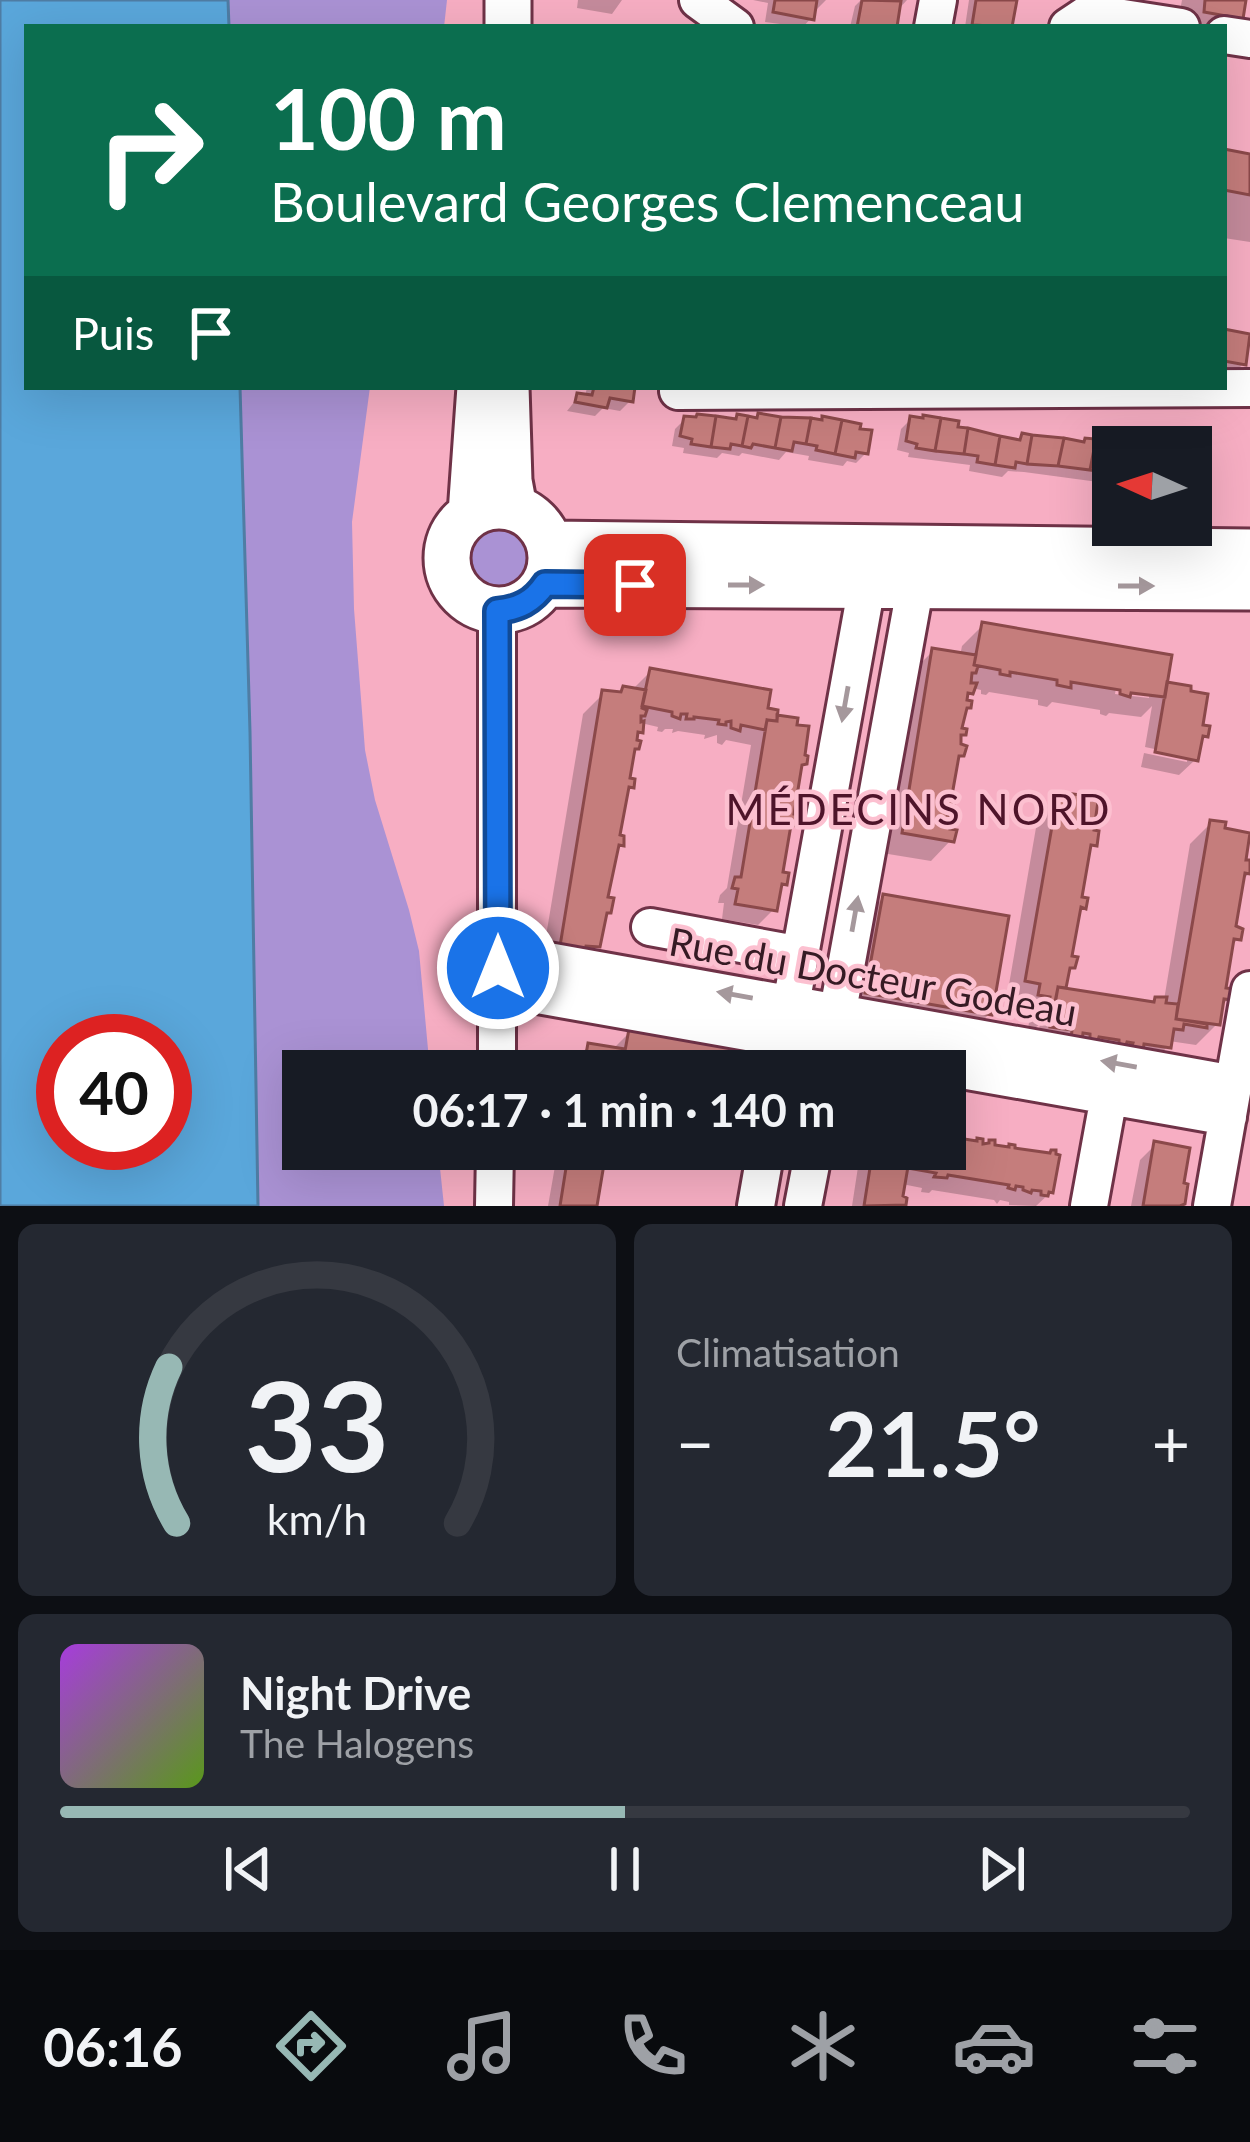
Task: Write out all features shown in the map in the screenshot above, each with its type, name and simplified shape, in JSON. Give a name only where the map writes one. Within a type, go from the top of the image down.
[{"type":"main road","points":[[480,390],[492,511]]},
{"type":"main road","points":[[492,511],[509,482],[506,390]]},
{"type":"main road","points":[[492,511],[532,517],[543,529],[547,564],[529,602],[497,611],[466,600],[454,588],[446,556],[458,525],[492,511]]},
{"type":"main road","points":[[919,567],[1250,552]]},
{"type":"main road","points":[[547,564],[919,567],[1250,587]]},
{"type":"street","points":[[698,0],[731,24]]},
{"type":"street","points":[[1072,24],[1097,14],[1174,17]]},
{"type":"street","points":[[678,390],[733,390]]},
{"type":"street","points":[[785,1038],[870,566]]},
{"type":"street","points":[[832,1044],[919,567]]},
{"type":"street","points":[[496,1050],[497,611]]},
{"type":"street","points":[[650,927],[801,955]]},
{"type":"street","name":"Rue du Docteur Godeau","points":[[498,970],[785,1038],[1236,1101]]},
{"type":"street","points":[[1212,1206],[1236,1101],[1250,990]]},
{"type":"street","name":"Rue du Docteur Godeau","points":[[832,1044],[1109,1096],[1236,1101]]},
{"type":"street","points":[[1089,1206],[1109,1096]]},
{"type":"street","points":[[494,1206],[495,1170]]},
{"type":"street","points":[[756,1206],[762,1170]]},
{"type":"street","points":[[803,1206],[810,1170]]},
{"type":"shaded area","points":[[228,0],[447,0],[444,24],[229,24]]},
{"type":"shaded area","points":[[240,390],[370,390],[352,522],[365,750],[419,951],[428,1050],[282,1050],[282,1170],[440,1170],[444,1206],[258,1206]]},
{"type":"shaded area","points":[[495,525],[521,536],[532,562],[521,588],[495,599],[469,588],[458,562],[469,536]]},
{"type":"water","points":[[0,0],[228,0],[229,24],[24,24],[24,390],[240,390],[258,1206],[0,1206]]},
{"type":"building","points":[[775,0],[817,0],[814,20],[773,12]]},
{"type":"building","points":[[862,0],[901,1],[897,24],[858,24]]},
{"type":"building","points":[[976,0],[1017,0],[1013,24],[972,24]]},
{"type":"building","points":[[1205,0],[1246,0],[1243,19],[1204,12]]},
{"type":"building","points":[[1227,150],[1250,154],[1250,195],[1227,191]]},
{"type":"building","points":[[1227,330],[1250,334],[1246,365],[1227,362]]},
{"type":"building","points":[[593,390],[635,390],[633,402],[610,398],[607,408],[575,402],[577,393],[592,395]]},
{"type":"building","points":[[758,413],[781,417],[775,448],[742,446],[748,416],[757,418]]},
{"type":"building","points":[[737,414],[748,416],[742,446],[711,447],[716,416],[736,419]]},
{"type":"building","points":[[684,416],[716,416],[711,447],[691,444],[692,439],[680,436]]},
{"type":"building","points":[[822,416],[842,420],[835,454],[806,444],[811,418],[822,420]]},
{"type":"building","points":[[910,416],[941,418],[935,451],[906,441]]},
{"type":"building","points":[[781,417],[811,418],[806,444],[794,442],[792,451],[775,448]]},
{"type":"building","points":[[941,418],[968,428],[964,454],[935,451]]},
{"type":"building","points":[[842,420],[872,430],[868,454],[856,452],[855,458],[835,454]]},
{"type":"building","points":[[968,428],[1000,436],[995,465],[964,454]]},
{"type":"building","points":[[1022,433],[1032,435],[1027,464],[1016,462],[1015,468],[995,465],[1000,436],[1020,440]]},
{"type":"building","points":[[1032,435],[1064,438],[1058,466],[1027,464]]},
{"type":"building","points":[[1064,438],[1092,439],[1090,470],[1058,466]]},
{"type":"building","points":[[982,622],[1172,655],[1165,697],[1131,693],[1130,697],[1120,690],[1071,682],[1071,688],[1057,685],[1057,680],[1010,672],[1010,676],[974,665]]},
{"type":"building","points":[[932,648],[976,655],[974,665],[978,666],[972,673],[971,683],[977,683],[973,694],[968,693],[967,700],[972,701],[962,728],[967,729],[966,735],[961,735],[961,744],[967,746],[964,756],[959,756],[951,801],[955,802],[948,815],[953,816],[950,829],[957,830],[954,842],[902,833]]},
{"type":"building","points":[[650,668],[771,690],[768,708],[778,710],[777,721],[767,720],[765,730],[741,725],[740,731],[731,728],[731,721],[726,725],[718,724],[719,720],[686,719],[687,714],[680,719],[672,712],[642,706]]},
{"type":"building","points":[[1167,682],[1208,694],[1203,725],[1210,726],[1198,761],[1155,752]]},
{"type":"building","points":[[623,686],[646,690],[642,708],[647,710],[641,716],[643,733],[638,732],[641,741],[630,778],[635,779],[634,788],[629,787],[620,835],[624,846],[619,845],[608,897],[614,898],[611,913],[607,913],[600,947],[586,946],[585,951],[560,946],[602,690],[621,692]]},
{"type":"building","points":[[777,715],[798,718],[797,725],[809,726],[807,764],[802,765],[794,814],[800,815],[797,826],[791,825],[783,872],[789,873],[777,911],[735,904],[738,889],[732,888],[735,877],[741,877],[767,720],[777,721]]},
{"type":"building","points":[[1058,792],[1098,801],[1094,830],[1099,831],[1097,846],[1091,845],[1082,897],[1088,898],[1086,909],[1081,907],[1072,956],[1078,957],[1066,988],[1058,987],[1053,1016],[1047,1014],[1050,997],[1038,995],[1040,984],[1025,981]]},
{"type":"building","points":[[1210,820],[1250,833],[1246,860],[1250,860],[1250,874],[1245,873],[1236,926],[1243,929],[1241,940],[1234,939],[1226,988],[1234,989],[1232,1000],[1224,999],[1220,1025],[1176,1019]]},
{"type":"building","points":[[883,894],[1009,916],[992,1015],[865,993]]},
{"type":"building","points":[[1058,987],[1154,1002],[1155,997],[1167,997],[1166,1003],[1178,1004],[1176,1019],[1207,1024],[1207,1028],[1184,1024],[1183,1030],[1174,1029],[1171,1048],[1144,1044],[1143,1051],[1131,1049],[1133,1043],[1090,1039],[1090,1034],[1083,1033],[1082,1041],[1071,1039],[1072,1030],[1050,1027]]},
{"type":"building","points":[[629,1029],[757,1050],[625,1050]]},
{"type":"building","points":[[588,1043],[625,1049],[625,1050],[587,1050]]},
{"type":"building","points":[[966,1139],[983,1139],[983,1144],[995,1140],[995,1145],[1050,1153],[1056,1150],[1060,1155],[1053,1193],[1048,1196],[1023,1187],[1015,1190],[948,1175],[934,1177],[936,1173],[919,1170],[966,1170]]},
{"type":"building","points":[[1154,1141],[1190,1148],[1185,1204],[1143,1206]]},
{"type":"building","points":[[566,1170],[603,1170],[597,1206],[560,1206]]},
{"type":"building","points":[[870,1170],[907,1170],[906,1205],[864,1206]]},
{"type":"district","name":"MÉDECINS NORD","points":[[919,810]]},
{"type":"route","points":[[498,968],[497,611],[529,602],[545,584],[635,585]]}]
